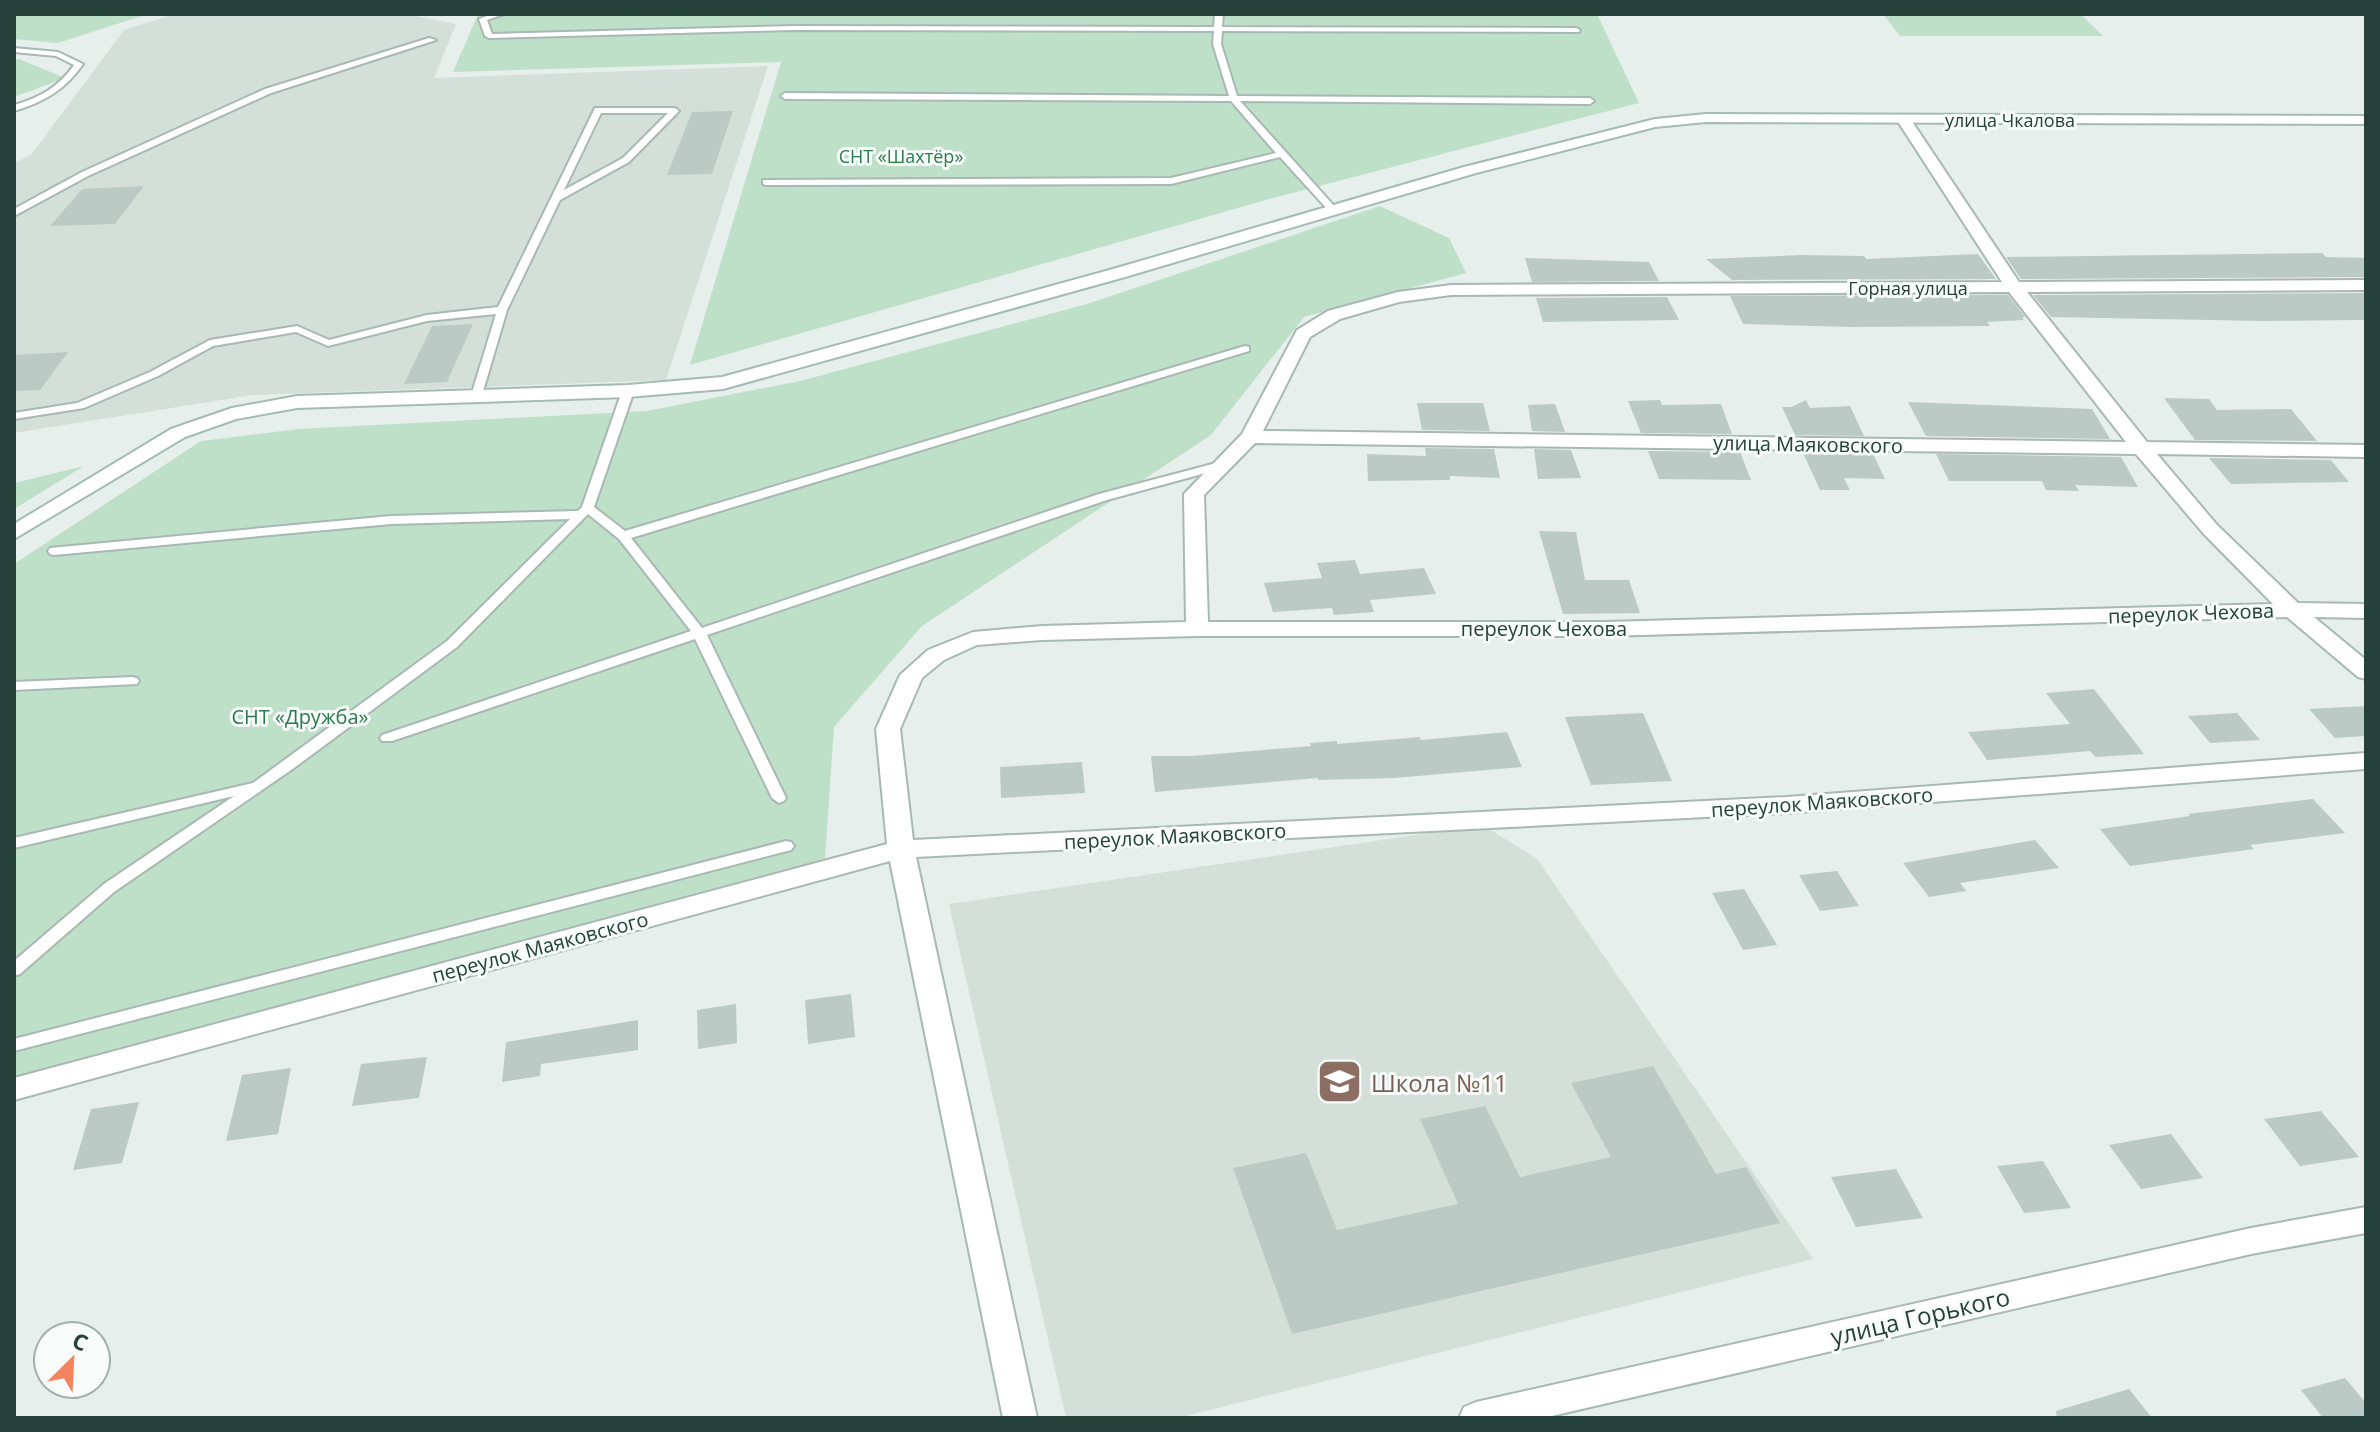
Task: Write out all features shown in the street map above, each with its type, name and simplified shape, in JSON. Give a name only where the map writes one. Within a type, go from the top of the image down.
[{"type":"street","name":"улица Чкалова","points":[[14,533],[178,433],[232,414],[297,402],[628,391],[723,383],[1119,273],[1470,170],[1655,123],[1706,118],[2366,120]]},
{"type":"street","points":[[1904,120],[2014,287],[2141,448],[2210,529],[2292,610],[2366,672]]},
{"type":"street","name":"Горная улица","points":[[1197,629],[1194,494],[1250,437],[1303,334],[1334,315],[1398,297],[1451,290],[2366,285]]},
{"type":"street","name":"улица Маяковского","points":[[1250,437],[2366,451]]},
{"type":"street","name":"переулок Чехова","points":[[1020,1418],[901,849],[888,729],[912,675],[936,655],[973,639],[1042,633],[1197,629],[1605,629],[2292,610],[2366,611]]},
{"type":"street","name":"переулок Маяковского","points":[[14,1089],[901,849],[1787,805],[2366,761]]},
{"type":"street","name":"улица Горького","points":[[1476,1418],[2251,1241],[2366,1220]]},
{"type":"lane","points":[[500,14],[483,19],[489,36],[794,28],[1576,30]]},
{"type":"lane","points":[[1219,14],[1217,44],[1234,100],[1332,209]]},
{"type":"lane","points":[[14,213],[85,174],[268,91],[432,40]]},
{"type":"lane","points":[[14,50],[58,54],[79,64],[66,85],[34,103],[14,108]]},
{"type":"lane","points":[[785,96],[1590,101]]},
{"type":"lane","points":[[477,396],[502,310],[598,110],[675,111],[626,160],[556,198]]},
{"type":"lane","points":[[766,182],[1171,181],[1282,154]]},
{"type":"lane","points":[[14,416],[80,406],[154,374],[210,343],[297,329],[328,343],[427,318],[502,310]]},
{"type":"lane","points":[[623,536],[1245,349]]},
{"type":"lane","points":[[14,970],[109,888],[261,784],[452,644],[584,511],[628,391]]},
{"type":"lane","points":[[387,738],[1103,497],[1220,466]]},
{"type":"lane","points":[[54,551],[391,520],[584,511],[623,536],[699,633],[779,798]]},
{"type":"lane","points":[[14,686],[132,681]]},
{"type":"lane","points":[[14,843],[261,784]]},
{"type":"lane","points":[[14,1045],[786,846]]},
{"type":"lane","points":[[14,958],[34,953]]},
{"type":"shaded area","points":[[174,14],[405,14],[456,24],[434,78],[768,66],[666,380],[253,395],[14,433],[14,163],[31,155],[124,30]]},
{"type":"shaded area","name":"Школа №11","points":[[1483,825],[1537,859],[1813,1259],[1178,1418],[1066,1418],[949,904]]},
{"type":"green space","points":[[14,14],[148,14],[58,43],[14,39]]},
{"type":"green space","name":"СНТ «Шахтёр»","points":[[478,14],[1597,14],[1639,103],[1273,198],[690,365],[781,62],[453,72]]},
{"type":"green space","points":[[1883,14],[2080,14],[2103,36],[1900,36]]},
{"type":"green space","points":[[19,59],[65,78],[14,97],[14,60]]},
{"type":"green space","name":"СНТ «Дружба»","points":[[1380,206],[1449,238],[1466,273],[1304,317],[1211,435],[922,626],[834,727],[824,873],[14,1084],[14,564],[201,441],[298,429],[647,411],[800,381],[1087,304]]},
{"type":"green space","points":[[84,466],[14,509],[14,483]]},
{"type":"building","points":[[733,111],[712,174],[667,175],[692,112]]},
{"type":"building","points":[[144,186],[115,224],[50,226],[82,189]]},
{"type":"building","points":[[2322,253],[2326,257],[2366,258],[2366,277],[2021,279],[2006,257]]},
{"type":"building","points":[[1978,254],[1996,279],[1732,280],[1706,259],[1801,255],[1864,256],[1866,259]]},
{"type":"building","points":[[1525,258],[1649,262],[1659,281],[1532,282]]},
{"type":"building","points":[[2366,293],[2366,320],[2263,321],[2051,317],[2033,295]]},
{"type":"building","points":[[2008,295],[2025,317],[2022,318],[2024,320],[1987,322],[1990,326],[1851,327],[1743,324],[1730,296]]},
{"type":"building","points":[[1667,297],[1679,320],[1543,322],[1536,298]]},
{"type":"building","points":[[473,324],[447,382],[404,384],[432,326]]},
{"type":"building","points":[[68,352],[40,390],[14,391],[14,355]]},
{"type":"building","points":[[2164,398],[2209,399],[2217,410],[2291,409],[2317,441],[2195,440]]},
{"type":"building","points":[[1660,400],[1662,405],[1721,404],[1732,434],[1641,433],[1628,401]]},
{"type":"building","points":[[1806,400],[1810,408],[1850,406],[1864,436],[1795,435],[1782,407],[1791,407]]},
{"type":"building","points":[[1908,402],[2092,409],[2110,439],[1926,436]]},
{"type":"building","points":[[1417,403],[1483,403],[1490,431],[1422,430]]},
{"type":"building","points":[[1555,404],[1565,432],[1532,431],[1528,405]]},
{"type":"building","points":[[1425,448],[1494,449],[1500,478],[1450,476],[1450,480],[1368,481],[1367,454],[1426,456]]},
{"type":"building","points":[[1534,449],[1571,450],[1581,478],[1538,479]]},
{"type":"building","points":[[1648,451],[1740,452],[1751,480],[1659,479]]},
{"type":"building","points":[[1803,453],[1873,454],[1885,479],[1844,478],[1850,490],[1820,490]]},
{"type":"building","points":[[1936,454],[2121,457],[2138,487],[2075,485],[2079,491],[2046,490],[2042,481],[1949,481]]},
{"type":"building","points":[[2209,458],[2331,460],[2349,482],[2231,484]]},
{"type":"building","points":[[1539,531],[1576,532],[1585,580],[1629,580],[1640,613],[1563,614]]},
{"type":"building","points":[[1355,560],[1360,574],[1424,568],[1436,594],[1370,600],[1374,612],[1334,615],[1332,608],[1273,612],[1264,583],[1322,578],[1317,563]]},
{"type":"building","points":[[2094,689],[2144,754],[2095,757],[2090,751],[1987,760],[1968,732],[2070,724],[2046,693]]},
{"type":"building","points":[[2366,706],[2366,736],[2335,738],[2309,709]]},
{"type":"building","points":[[1643,713],[1672,781],[1591,785],[1565,717]]},
{"type":"building","points":[[2237,713],[2260,740],[2210,743],[2188,716]]},
{"type":"building","points":[[1507,732],[1522,767],[1394,778],[1318,778],[1155,792],[1151,756],[1192,756],[1311,746],[1310,743],[1337,741],[1337,744],[1420,737],[1421,740]]},
{"type":"building","points":[[1082,762],[1085,793],[1001,798],[1000,767]]},
{"type":"building","points":[[2313,799],[2345,833],[2250,845],[2254,849],[2130,866],[2100,829],[2190,816],[2188,814]]},
{"type":"building","points":[[2035,840],[2059,868],[1960,883],[1966,891],[1929,897],[1903,863]]},
{"type":"building","points":[[1837,871],[1859,906],[1820,911],[1799,875]]},
{"type":"building","points":[[1744,889],[1777,945],[1743,950],[1712,893]]},
{"type":"building","points":[[851,994],[855,1037],[808,1044],[805,1000]]},
{"type":"building","points":[[736,1004],[737,1043],[698,1049],[697,1010]]},
{"type":"building","points":[[638,1020],[638,1050],[541,1064],[540,1076],[502,1082],[506,1042]]},
{"type":"building","points":[[427,1057],[419,1098],[352,1106],[361,1064]]},
{"type":"building","points":[[1653,1066],[1716,1174],[1746,1167],[1780,1223],[1292,1334],[1233,1168],[1306,1153],[1337,1230],[1458,1204],[1420,1119],[1485,1106],[1520,1177],[1611,1157],[1571,1083]]},
{"type":"building","points":[[291,1068],[278,1134],[226,1141],[242,1075]]},
{"type":"building","points":[[139,1102],[122,1163],[73,1170],[91,1109]]},
{"type":"building","points":[[2321,1111],[2359,1157],[2300,1166],[2264,1119]]},
{"type":"building","points":[[2171,1134],[2203,1178],[2141,1189],[2109,1145]]},
{"type":"building","points":[[2043,1161],[2071,1208],[2024,1213],[1997,1166]]},
{"type":"building","points":[[1896,1169],[1923,1218],[1856,1227],[1831,1177]]},
{"type":"building","points":[[2345,1378],[2366,1403],[2366,1418],[2323,1418],[2301,1390]]},
{"type":"building","points":[[2129,1389],[2152,1418],[2057,1418],[2056,1411]]},
{"type":"place","name":"Школа №11","points":[[1340,1082]]}]
